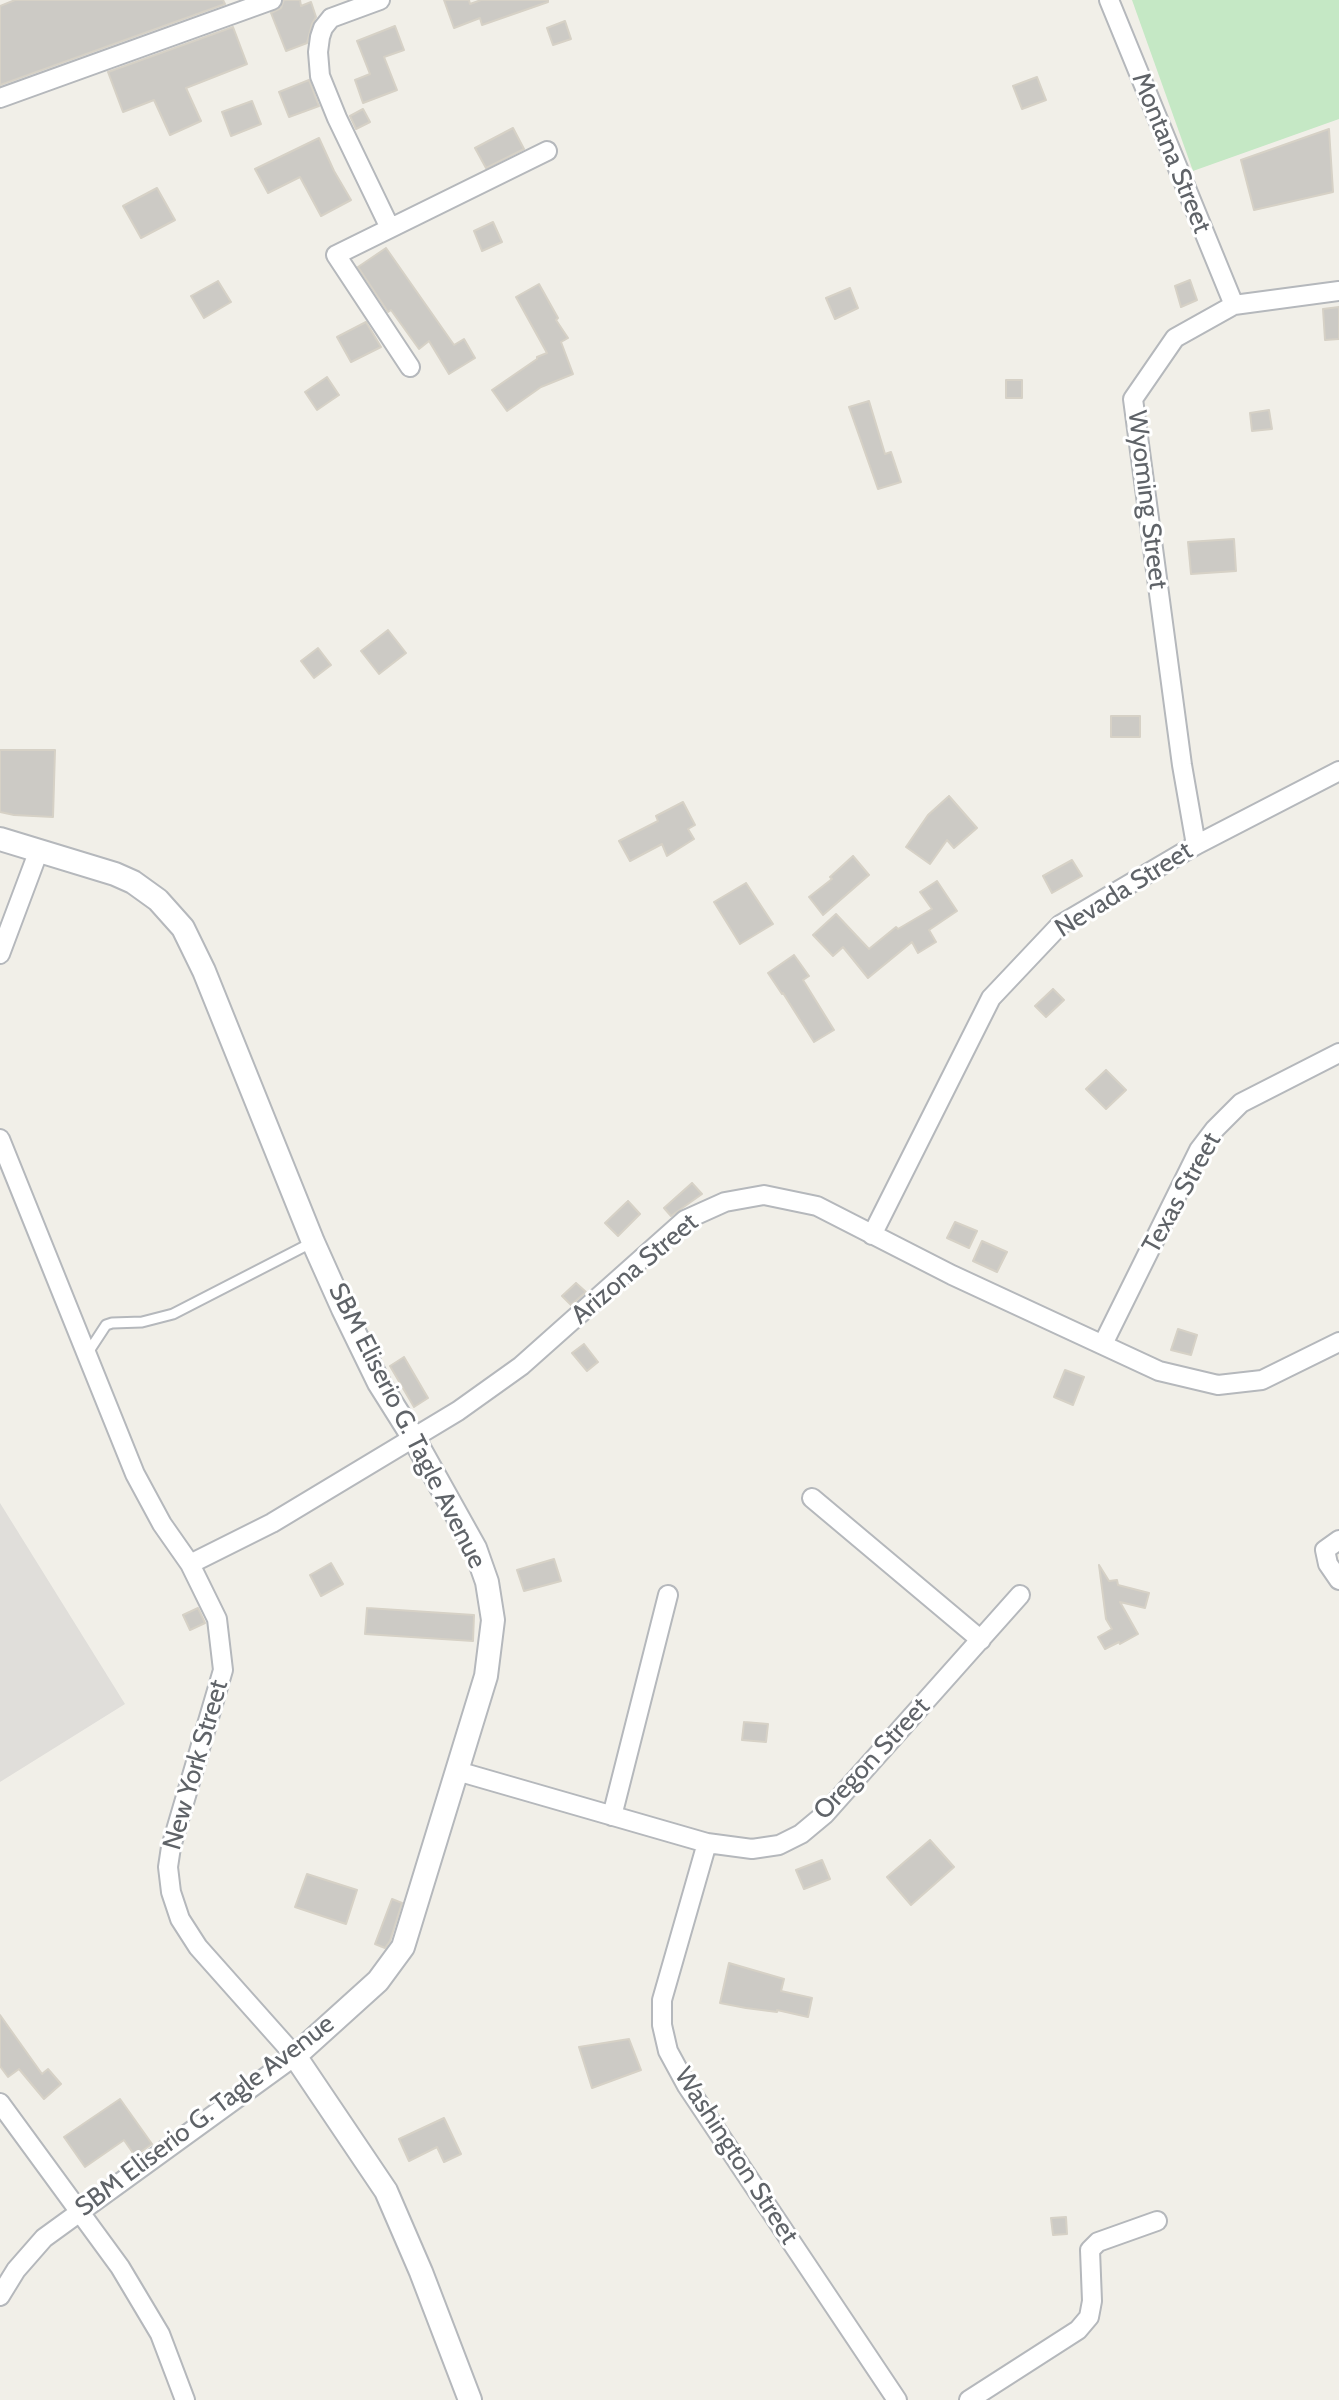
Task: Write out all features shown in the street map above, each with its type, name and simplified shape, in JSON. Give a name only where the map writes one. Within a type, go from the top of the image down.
[{"type":"street","points":[[0,98],[272,0]]},
{"type":"street","points":[[380,0],[328,9],[318,52],[322,82],[390,228]]},
{"type":"street","name":"Montana Street","points":[[1109,0],[1234,305]]},
{"type":"street","points":[[410,367],[336,255],[547,151]]},
{"type":"street","name":"Wyoming Street","points":[[1196,845],[1182,765],[1133,399],[1175,338],[1234,305],[1339,291]]},
{"type":"street","name":"Nevada Street","points":[[872,1235],[991,998],[1060,925],[1196,845],[1339,771]]},
{"type":"street","name":"SBM Eliserio G. Tagle Avenue","points":[[0,839],[133,882],[158,900],[183,928],[204,971],[313,1242],[379,1383],[475,1548],[487,1582],[493,1620],[486,1676],[403,1947],[378,1981],[295,2056],[44,2238],[16,2270],[0,2296]]},
{"type":"street","points":[[0,954],[39,850]]},
{"type":"street","name":"Texas Street","points":[[1103,1344],[1199,1150],[1215,1129],[1241,1103],[1339,1053]]},
{"type":"street","name":"New York Street","points":[[0,1139],[135,1474],[162,1524],[190,1564],[217,1619],[223,1670],[171,1847],[168,1867],[171,1892],[180,1919],[198,1947],[295,2056],[386,2191],[470,2400]]},
{"type":"street","name":"Arizona Street","points":[[190,1564],[272,1523],[458,1411],[521,1366],[685,1220],[725,1202],[764,1195],[817,1206],[952,1275],[1159,1371],[1218,1385],[1262,1380],[1339,1342]]},
{"type":"street","points":[[812,1498],[981,1640]]},
{"type":"street","points":[[1339,1540],[1325,1550],[1328,1564],[1339,1580]]},
{"type":"street","points":[[612,1816],[668,1595]]},
{"type":"street","name":"Oregon Street","points":[[457,1771],[707,1843],[752,1849],[779,1845],[801,1834],[825,1814],[1020,1595]]},
{"type":"street","name":"Washington Street","points":[[707,1843],[662,2000],[662,2025],[668,2051],[687,2086],[897,2400]]},
{"type":"street","points":[[0,2103],[120,2267],[160,2334],[185,2400]]},
{"type":"street","points":[[969,2400],[1078,2330],[1089,2317],[1092,2301],[1090,2250],[1098,2242],[1157,2221]]},
{"type":"lane","points":[[86,1356],[106,1325],[142,1322],[173,1314],[313,1242]]},
{"type":"shaded area","points":[[0,1503],[125,1704],[0,1782]]},
{"type":"green space","points":[[1132,0],[1339,0],[1339,119],[1193,171]]},
{"type":"building","points":[[15,0],[223,0],[225,4],[0,85],[0,6]]},
{"type":"building","points":[[284,0],[300,0],[301,6],[311,2],[316,17],[307,43],[286,51],[271,13],[281,8]]},
{"type":"building","points":[[444,0],[469,0],[470,4],[481,0],[548,2],[482,25],[480,18],[454,28]]},
{"type":"building","points":[[565,21],[571,39],[553,45],[547,28]]},
{"type":"building","points":[[395,26],[404,50],[384,57],[397,90],[363,103],[355,80],[370,74],[357,41]]},
{"type":"building","points":[[233,27],[247,64],[186,88],[201,121],[170,135],[154,100],[123,112],[108,72]]},
{"type":"building","points":[[1037,77],[1046,100],[1022,109],[1013,86]]},
{"type":"building","points":[[309,80],[319,106],[289,117],[279,92]]},
{"type":"building","points":[[252,101],[261,124],[231,136],[222,112]]},
{"type":"building","points":[[363,109],[370,122],[356,129],[350,116]]},
{"type":"building","points":[[513,128],[524,149],[486,168],[475,148]]},
{"type":"building","points":[[1329,129],[1333,192],[1254,210],[1241,160]]},
{"type":"building","points":[[319,138],[351,200],[321,216],[300,177],[268,193],[255,169]]},
{"type":"building","points":[[157,188],[175,220],[141,238],[123,206]]},
{"type":"building","points":[[493,222],[502,242],[482,251],[474,231]]},
{"type":"building","points":[[386,248],[454,345],[464,339],[475,358],[449,374],[429,341],[419,349],[391,310],[388,312],[358,267]]},
{"type":"building","points":[[1190,280],[1197,300],[1181,307],[1175,286]]},
{"type":"building","points":[[218,281],[231,302],[204,318],[191,296]]},
{"type":"building","points":[[539,284],[568,338],[561,342],[573,374],[541,387],[507,411],[492,390],[547,353],[516,297]]},
{"type":"building","points":[[850,288],[858,308],[835,319],[826,298]]},
{"type":"building","points":[[1339,307],[1339,339],[1325,340],[1323,309]]},
{"type":"building","points":[[366,322],[381,347],[351,362],[337,337]]},
{"type":"building","points":[[327,377],[339,395],[317,410],[305,392]]},
{"type":"building","points":[[1006,380],[1022,380],[1022,398],[1006,398]]},
{"type":"building","points":[[869,401],[885,454],[891,452],[901,482],[878,489],[849,407]]},
{"type":"building","points":[[1269,410],[1272,429],[1252,431],[1250,413]]},
{"type":"building","points":[[1234,539],[1236,571],[1191,574],[1188,542]]},
{"type":"building","points":[[388,630],[406,653],[379,674],[361,651]]},
{"type":"building","points":[[318,648],[331,665],[314,678],[301,661]]},
{"type":"building","points":[[1111,716],[1140,716],[1140,737],[1111,737]]},
{"type":"building","points":[[0,750],[55,750],[53,817],[0,812]]},
{"type":"building","points":[[949,796],[977,828],[954,848],[947,840],[930,864],[906,847],[928,815]]},
{"type":"building","points":[[683,802],[695,825],[688,829],[694,839],[667,856],[662,844],[630,861],[619,841],[658,821],[656,816]]},
{"type":"building","points":[[853,856],[869,875],[823,915],[809,897],[832,879],[830,877]]},
{"type":"building","points":[[1072,860],[1082,876],[1052,893],[1043,876]]},
{"type":"building","points":[[937,881],[957,911],[929,930],[936,942],[918,953],[912,942],[868,978],[843,947],[833,956],[813,935],[836,914],[869,949],[896,927],[898,929],[932,909],[920,892]]},
{"type":"building","points":[[746,883],[773,924],[740,944],[714,902]]},
{"type":"building","points":[[794,955],[809,976],[803,980],[834,1030],[814,1042],[768,973]]},
{"type":"building","points":[[1053,989],[1064,1000],[1046,1017],[1035,1006]]},
{"type":"building","points":[[1106,1070],[1126,1090],[1106,1109],[1086,1089]]},
{"type":"building","points":[[692,1183],[702,1194],[671,1216],[664,1208]]},
{"type":"building","points":[[628,1201],[640,1214],[618,1236],[605,1223]]},
{"type":"building","points":[[955,1222],[977,1231],[969,1248],[947,1238]]},
{"type":"building","points":[[982,1241],[1007,1252],[997,1272],[973,1261]]},
{"type":"building","points":[[576,1283],[586,1292],[571,1305],[562,1296]]},
{"type":"building","points":[[1178,1329],[1197,1335],[1191,1355],[1171,1350]]},
{"type":"building","points":[[584,1344],[598,1362],[587,1371],[572,1353]]},
{"type":"building","points":[[404,1357],[428,1398],[414,1407],[390,1366]]},
{"type":"building","points":[[1065,1370],[1084,1377],[1073,1405],[1054,1397]]},
{"type":"building","points":[[554,1559],[561,1581],[524,1591],[517,1570]]},
{"type":"building","points":[[331,1563],[343,1584],[321,1596],[310,1575]]},
{"type":"building","points":[[1099,1565],[1109,1581],[1117,1580],[1118,1585],[1149,1593],[1145,1608],[1120,1602],[1138,1634],[1105,1649],[1098,1637],[1112,1629],[1106,1619]]},
{"type":"building","points":[[198,1608],[205,1623],[190,1630],[183,1615]]},
{"type":"building","points":[[367,1608],[474,1615],[473,1641],[365,1634]]},
{"type":"building","points":[[744,1722],[768,1724],[766,1742],[742,1740]]},
{"type":"building","points":[[930,1840],[954,1867],[911,1905],[887,1877]]},
{"type":"building","points":[[822,1860],[830,1879],[804,1889],[796,1870]]},
{"type":"building","points":[[307,1874],[357,1890],[346,1924],[295,1907]]},
{"type":"building","points":[[392,1899],[402,1903],[385,1948],[375,1944]]},
{"type":"building","points":[[729,1963],[784,1979],[781,1991],[812,1998],[808,2017],[720,2003]]},
{"type":"building","points":[[0,2015],[42,2074],[48,2069],[61,2084],[44,2099],[19,2069],[8,2077],[0,2066]]},
{"type":"building","points":[[629,2039],[641,2070],[592,2088],[579,2047]]},
{"type":"building","points":[[120,2099],[152,2144],[135,2156],[124,2140],[85,2167],[64,2137]]},
{"type":"building","points":[[444,2118],[461,2154],[444,2162],[437,2147],[409,2161],[399,2139]]},
{"type":"building","points":[[1066,2217],[1067,2234],[1053,2235],[1051,2218]]}]
